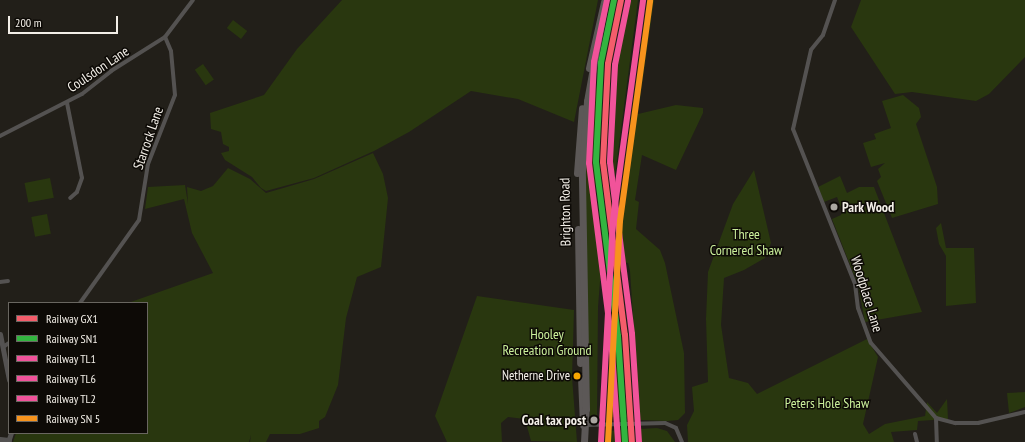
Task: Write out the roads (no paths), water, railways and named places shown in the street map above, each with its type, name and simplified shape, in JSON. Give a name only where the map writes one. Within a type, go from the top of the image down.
[{"type":"highway","name":"Brighton Road","points":[[584,442],[583,425],[586,409],[582,171],[587,101],[605,0]]},
{"type":"street","name":"Coulsdon Lane","points":[[0,136],[67,103],[165,36],[193,0]]},
{"type":"street","name":"Woodplace Lane","points":[[835,0],[823,35],[811,50],[794,133],[855,284],[858,308],[871,343],[936,418]]},
{"type":"street","name":"Starrock Lane","points":[[81,302],[138,220],[148,164],[175,95],[171,51],[165,36]]},
{"type":"street","points":[[67,103],[82,178],[77,192],[70,198]]},
{"type":"street","points":[[0,282],[8,281]]},
{"type":"street","points":[[0,334],[8,374]]},
{"type":"street","points":[[3,347],[8,344]]},
{"type":"street","points":[[937,442],[936,418],[956,423],[978,422],[1014,416],[1025,412]]},
{"type":"street","points":[[583,425],[644,423],[671,425],[680,434],[682,442]]},
{"type":"street","points":[[915,434],[917,442]]},
{"type":"street","points":[[0,439],[8,441]]},
{"type":"rail line","name":"TL6","points":[[607,0],[594,62],[589,163],[611,336],[618,442]]},
{"type":"rail line","name":"SN1","points":[[614,0],[601,63],[596,162],[618,336],[625,442]]},
{"type":"rail line","name":"GX1","points":[[621,0],[608,64],[603,162],[625,335],[632,442]]},
{"type":"rail line","name":"TL2","points":[[601,442],[613,220],[643,0]]},
{"type":"rail line","name":"TL1","points":[[628,1],[615,65],[610,162],[632,334],[639,442]]},
{"type":"place","name":"Park Wood","points":[[834,207]]},
{"type":"place","name":"Netherne Drive","points":[[577,376]]},
{"type":"place","name":"Coal tax post","points":[[594,420]]},
{"type":"park label","name":"Three Cornered Shaw","points":[[746,242]]},
{"type":"park label","name":"Hooley Recreation Ground","points":[[547,342]]},
{"type":"park label","name":"Peters Hole Shaw","points":[[827,403]]}]
